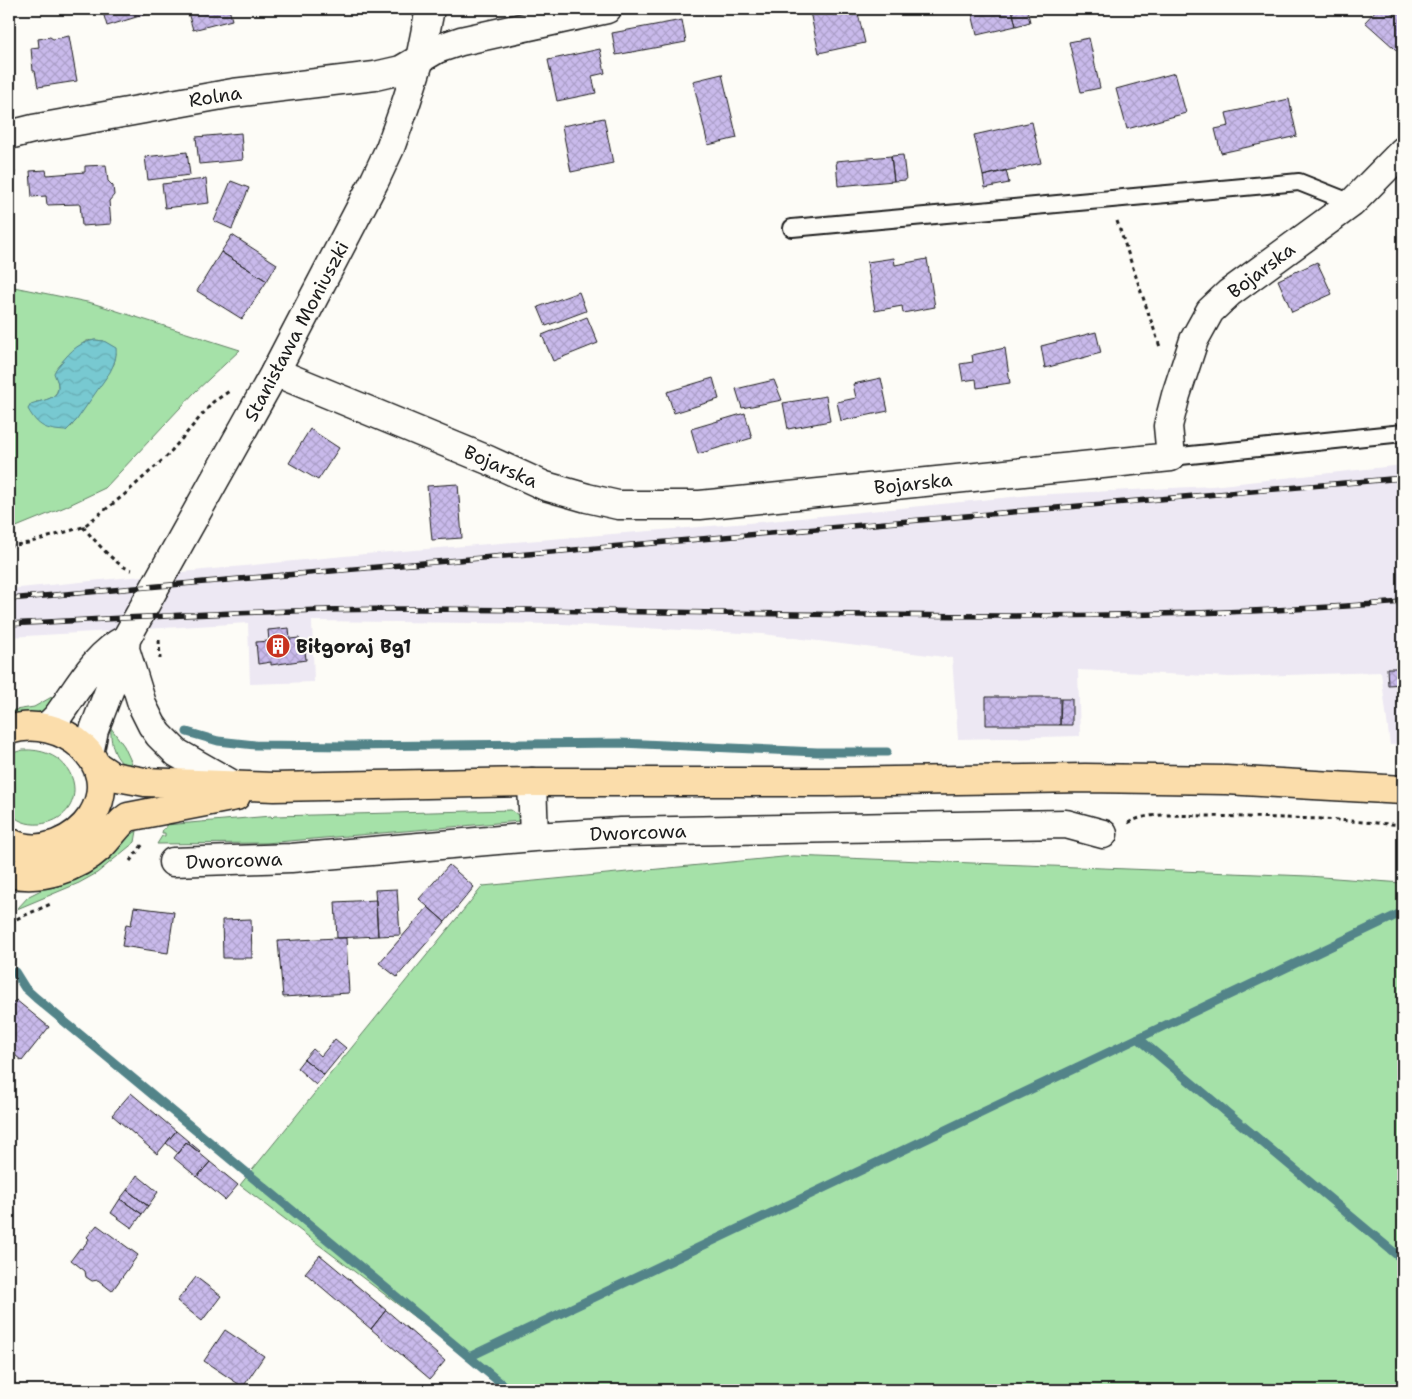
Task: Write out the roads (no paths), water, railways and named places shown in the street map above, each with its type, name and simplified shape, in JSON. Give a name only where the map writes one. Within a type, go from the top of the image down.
[{"type":"main road","points":[[9,730],[27,726],[42,727],[69,737],[79,744],[93,760],[112,776],[136,780],[274,788],[532,782],[827,782],[1085,778],[1226,780],[1403,790]]},
{"type":"main road","points":[[9,842],[23,848],[50,846],[66,840],[82,829],[96,810],[100,797],[102,784],[93,760]]},
{"type":"main road","points":[[11,878],[50,873],[73,865],[99,848],[123,821],[128,818],[274,788]]},
{"type":"street","name":"Stanisława Moniuszki","points":[[93,760],[94,730],[125,644],[275,372],[375,180],[402,115],[420,59],[430,9]]},
{"type":"street","name":"Rolna","points":[[9,135],[234,93],[375,76],[400,70],[437,49],[461,41],[607,9]]},
{"type":"street","name":"Bojarska","points":[[275,372],[488,460],[545,486],[618,505],[700,505],[1171,457],[1168,426],[1176,395],[1194,340],[1210,311],[1228,293],[1352,203],[1403,151]]},
{"type":"street","name":"Stanisława Moniuszki","points":[[42,727],[50,724],[57,717],[96,662],[113,646],[125,644]]},
{"type":"street","points":[[125,644],[143,707],[159,735],[184,757],[235,786]]},
{"type":"street","points":[[532,782],[534,837]]},
{"type":"street","name":"Dworcowa","points":[[173,862],[291,858],[534,837],[621,832],[1066,824],[1115,829]]},
{"type":"street","points":[[11,878],[19,856],[36,848]]},
{"type":"lane","points":[[792,228],[1299,182],[1352,203]]},
{"type":"lane","points":[[1171,457],[1403,433]]},
{"type":"water","points":[[95,340],[104,341],[116,348],[115,360],[110,372],[76,421],[66,431],[53,430],[39,424],[28,409],[31,404],[49,399],[56,394],[58,384],[54,373],[56,369],[68,354],[77,347]]},
{"type":"waterway","points":[[187,732],[218,741],[255,745],[349,746],[621,743],[817,752],[887,752]]},
{"type":"waterway","points":[[469,1357],[1403,912]]},
{"type":"waterway","points":[[15,972],[25,988],[36,998],[509,1390]]},
{"type":"waterway","points":[[1138,1038],[1403,1260]]},
{"type":"railway","points":[[9,599],[1403,478]]},
{"type":"railway","points":[[9,624],[364,609],[1033,616],[1280,610],[1403,602]]},
{"type":"place","name":"Biłgoraj Bg1","points":[[278,646]]}]
